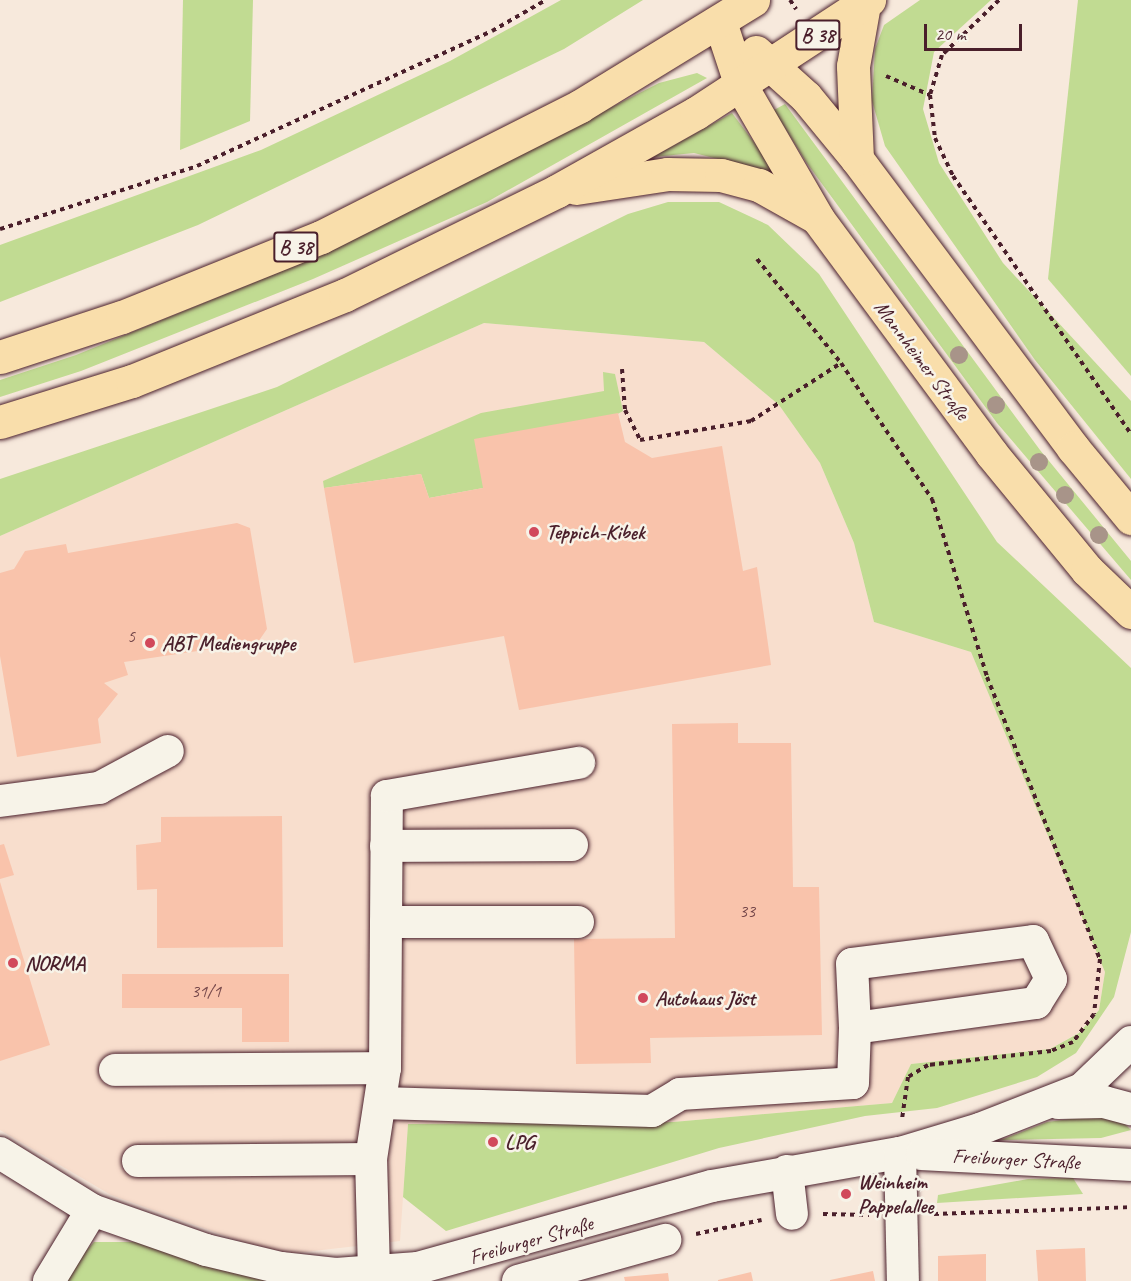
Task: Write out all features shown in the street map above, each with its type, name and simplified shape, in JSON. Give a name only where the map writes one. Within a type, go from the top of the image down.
[{"type":"main road","name":"B 38","points":[[0,357],[122,317],[321,237],[580,106],[753,0]]},
{"type":"main road","name":"B 38","points":[[0,422],[132,381],[345,295],[556,191],[741,86],[867,2]]},
{"type":"main road","name":"B 38","points":[[857,159],[854,66],[867,2]]},
{"type":"main road","name":"B 38","points":[[720,22],[772,65],[857,159]]},
{"type":"main road","name":"Mannheimer Straße","points":[[720,22],[741,86],[818,219],[991,453],[1087,570],[1131,612]]},
{"type":"main road","points":[[857,159],[1072,448],[1131,518]]},
{"type":"main road","points":[[556,191],[667,174],[721,175],[759,186],[818,219]]},
{"type":"street","points":[[0,801],[99,788],[168,751]]},
{"type":"street","points":[[374,1272],[371,1159],[385,1068],[387,796],[579,763]]},
{"type":"street","points":[[387,846],[572,845]]},
{"type":"street","points":[[386,922],[578,922]]},
{"type":"street","points":[[381,1103],[652,1111],[680,1094],[854,1083],[855,1028],[852,964],[1033,941],[1051,979],[1036,1003],[855,1028]]},
{"type":"street","name":"Freiburger Straße","points":[[0,1153],[92,1210],[206,1250],[281,1268],[374,1272],[458,1261],[712,1186],[900,1153],[1056,1103],[1105,1071],[1131,1042]]},
{"type":"street","points":[[115,1070],[385,1068]]},
{"type":"street","name":"Freiburger Straße","points":[[1056,1103],[1104,1102],[1131,1109]]},
{"type":"street","name":"Freiburger Straße","points":[[900,1153],[1131,1165]]},
{"type":"street","points":[[900,1153],[903,1281]]},
{"type":"street","points":[[138,1161],[371,1159]]},
{"type":"street","points":[[787,1172],[792,1214]]},
{"type":"street","points":[[49,1281],[92,1210]]},
{"type":"street","points":[[518,1281],[665,1240]]},
{"type":"path","points":[[0,229],[197,166],[492,31],[546,0]]},
{"type":"path","points":[[999,0],[942,55],[930,95],[935,138],[953,176],[1131,434]]},
{"type":"path","points":[[757,259],[841,363],[932,499],[987,677],[1100,959],[1094,1014],[1072,1042],[1051,1051],[928,1065],[908,1077],[900,1153]]},
{"type":"path","points":[[622,369],[625,410],[640,440],[751,421],[841,363]]},
{"type":"path","points":[[665,1240],[792,1214],[900,1216],[1131,1207]]},
{"type":"shaded area","points":[[484,323],[704,342],[779,405],[820,463],[854,543],[874,622],[971,652],[1105,972],[1099,1010],[1078,1033],[1050,1049],[911,1064],[892,1103],[673,1122],[408,1124],[400,1241],[279,1255],[111,1195],[0,1130],[0,536]]},
{"type":"green space","points":[[183,0],[253,0],[250,121],[180,150]]},
{"type":"green space","points":[[561,0],[643,0],[564,49],[198,225],[0,302],[0,245],[261,150],[450,61]]},
{"type":"green space","points":[[920,0],[991,0],[934,52],[923,109],[939,163],[1003,263],[1131,401],[1131,479],[1035,360],[885,146],[872,101],[875,49],[884,25]]},
{"type":"green space","points":[[1078,0],[1131,0],[1131,376],[1048,279]]},
{"type":"green space","points":[[697,73],[707,78],[487,202],[313,279],[81,371],[0,397],[0,380],[76,355],[329,252],[659,83]]},
{"type":"green space","points":[[785,104],[1040,450],[1131,561],[1131,580],[997,423],[806,162],[774,110]]},
{"type":"green space","points":[[732,113],[778,174],[694,153],[653,157]]},
{"type":"green space","points":[[668,202],[719,202],[768,225],[819,274],[997,542],[1131,668],[1131,932],[1114,997],[1076,1053],[1037,1077],[937,1108],[865,1116],[719,1148],[446,1231],[403,1197],[408,1124],[673,1122],[892,1103],[911,1064],[1050,1049],[1079,1033],[1099,1010],[1105,972],[971,652],[874,622],[854,543],[820,463],[779,405],[704,342],[484,323],[0,536],[0,479],[277,387],[628,214]]},
{"type":"green space","points":[[603,372],[615,374],[623,411],[483,488],[429,498],[421,474],[324,488],[323,481],[481,413],[604,391]]},
{"type":"green space","points":[[1086,1117],[1120,1119],[1131,1130],[1101,1138],[1001,1140],[1047,1122]]},
{"type":"green space","points":[[1073,1178],[1083,1194],[937,1203],[938,1195],[1028,1179]]},
{"type":"green space","points":[[94,1242],[140,1242],[272,1281],[58,1281]]},
{"type":"building","name":"Teppich-Kibek","points":[[618,413],[625,442],[652,458],[722,446],[743,571],[757,567],[771,665],[519,710],[504,636],[354,663],[324,488],[421,474],[429,498],[483,488],[474,439]]},
{"type":"building","points":[[237,523],[250,528],[267,629],[258,642],[124,662],[128,675],[104,683],[118,694],[98,719],[101,743],[17,757],[0,656],[0,573],[14,569],[25,551],[66,544],[68,553]]},
{"type":"building","points":[[738,723],[738,743],[791,743],[793,887],[819,887],[822,1035],[650,1038],[651,1063],[576,1064],[574,939],[675,938],[672,724]]},
{"type":"building","points":[[282,816],[283,947],[157,948],[157,889],[137,890],[136,845],[161,842],[161,817]]},
{"type":"building","points":[[4,844],[14,875],[0,879],[0,845]]},
{"type":"building","name":"NORMA","points":[[0,882],[50,1045],[0,1061]]},
{"type":"building","points":[[122,974],[289,974],[289,1042],[242,1042],[242,1008],[122,1008]]},
{"type":"building","points":[[1085,1248],[1086,1281],[1038,1281],[1036,1250]]},
{"type":"building","points":[[986,1254],[986,1281],[938,1281],[938,1256]]},
{"type":"building","points":[[873,1271],[875,1281],[830,1281],[830,1280]]},
{"type":"building","points":[[751,1272],[753,1281],[718,1281],[718,1280]]},
{"type":"building","points":[[668,1273],[669,1281],[625,1281],[624,1277]]},
{"type":"place","name":"Teppich-Kibek","points":[[534,532]]},
{"type":"place","name":"ABT Mediengruppe","points":[[150,643]]},
{"type":"place","name":"NORMA","points":[[13,963]]},
{"type":"place","name":"Autohaus Jöst","points":[[643,998]]},
{"type":"place","name":"LPG","points":[[493,1142]]},
{"type":"place","name":"Weinheim Pappelallee","points":[[846,1194]]}]
